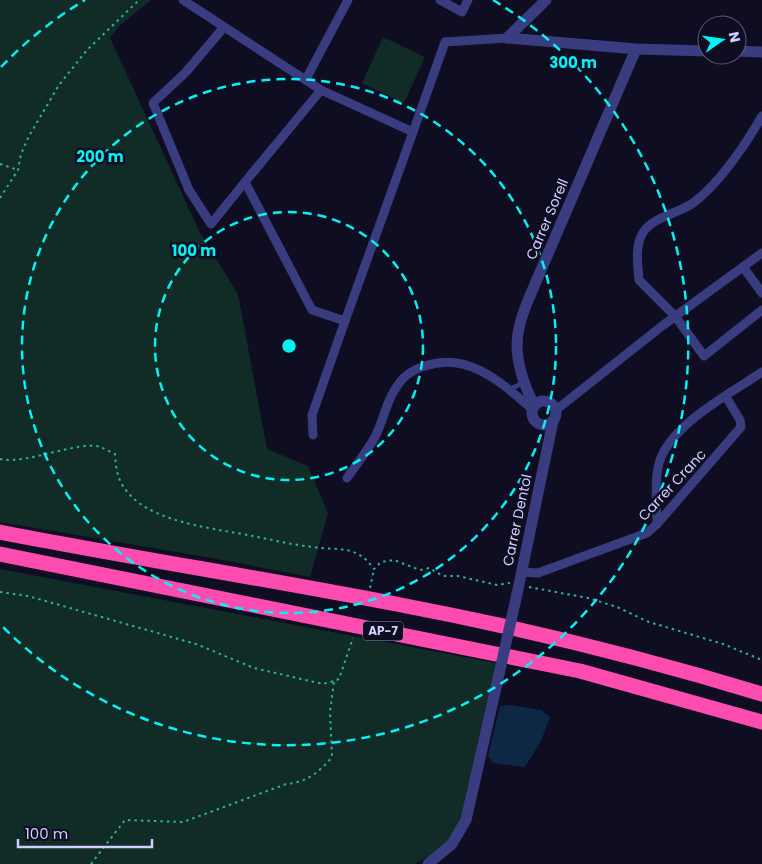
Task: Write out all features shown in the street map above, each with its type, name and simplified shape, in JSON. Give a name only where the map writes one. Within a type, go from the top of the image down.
[{"type":"highway","name":"AP-7","points":[[0,532],[402,605],[521,630],[640,660],[762,694]]},
{"type":"highway","name":"AP-7","points":[[0,554],[580,671],[762,722]]},
{"type":"street","points":[[183,0],[321,90],[413,132]]},
{"type":"street","points":[[306,79],[348,0]]},
{"type":"street","points":[[440,0],[462,12],[468,0]]},
{"type":"street","points":[[507,38],[546,0]]},
{"type":"street","points":[[224,27],[186,72],[153,103],[189,190],[211,224],[321,90]]},
{"type":"street","points":[[313,436],[312,415],[445,42],[507,38],[636,49],[697,51]]},
{"type":"street","name":"Carrer Sorell","points":[[533,407],[518,355],[518,330],[636,49]]},
{"type":"street","points":[[747,51],[762,52]]},
{"type":"street","points":[[762,116],[722,174],[693,203],[656,222],[644,231],[637,249],[640,280],[675,316],[704,356],[762,310]]},
{"type":"street","points":[[245,182],[312,310],[345,321]]},
{"type":"street","points":[[554,415],[548,401],[540,401],[533,407],[532,418],[538,424],[546,425],[554,415],[675,316],[762,253]]},
{"type":"street","points":[[743,267],[762,293]]},
{"type":"street","points":[[347,478],[375,437],[394,391],[409,373],[430,364],[454,361],[474,367],[533,407]]},
{"type":"street","points":[[659,522],[656,486],[662,456],[675,435],[762,372]]},
{"type":"street","name":"Carrer Cranc","points":[[519,583],[538,573],[646,533],[659,522],[741,427],[740,420],[726,397]]},
{"type":"street","name":"Carrer Dentol","points":[[432,863],[452,844],[466,820],[554,415]]},
{"type":"street","name":"Carrer Dentol","points":[[538,424],[547,452]]},
{"type":"street","points":[[657,499],[664,507],[675,505]]},
{"type":"lane","points":[[508,389],[517,386],[524,379]]},
{"type":"path","points":[[0,198],[18,170],[21,154],[29,136],[60,85],[87,50],[139,0]]},
{"type":"path","points":[[0,164],[18,170]]},
{"type":"path","points":[[0,459],[32,457],[86,447],[99,447],[115,454],[117,476],[131,496],[153,512],[191,524],[314,548],[346,549],[368,560],[374,569]]},
{"type":"path","points":[[369,591],[374,569],[381,562],[394,560],[420,570],[429,568],[443,576],[458,576],[497,585],[519,583],[617,607],[649,622],[724,644],[762,660]]},
{"type":"path","points":[[0,592],[28,596],[196,644],[254,668],[323,684],[339,678],[354,633]]},
{"type":"path","points":[[90,864],[125,820],[183,822],[286,784],[300,784],[324,766],[332,757],[330,712],[334,681]]},
{"type":"green space","points":[[0,0],[151,0],[118,27],[110,38],[200,233],[238,294],[267,449],[308,466],[328,513],[310,577],[0,522]]},
{"type":"green space","points":[[383,37],[425,57],[404,103],[362,83]]},
{"type":"green space","points":[[0,569],[496,663],[464,811],[453,835],[437,852],[415,864],[0,864]]},
{"type":"water","points":[[511,705],[541,710],[550,717],[541,741],[525,767],[493,763],[488,756],[500,706]]}]
